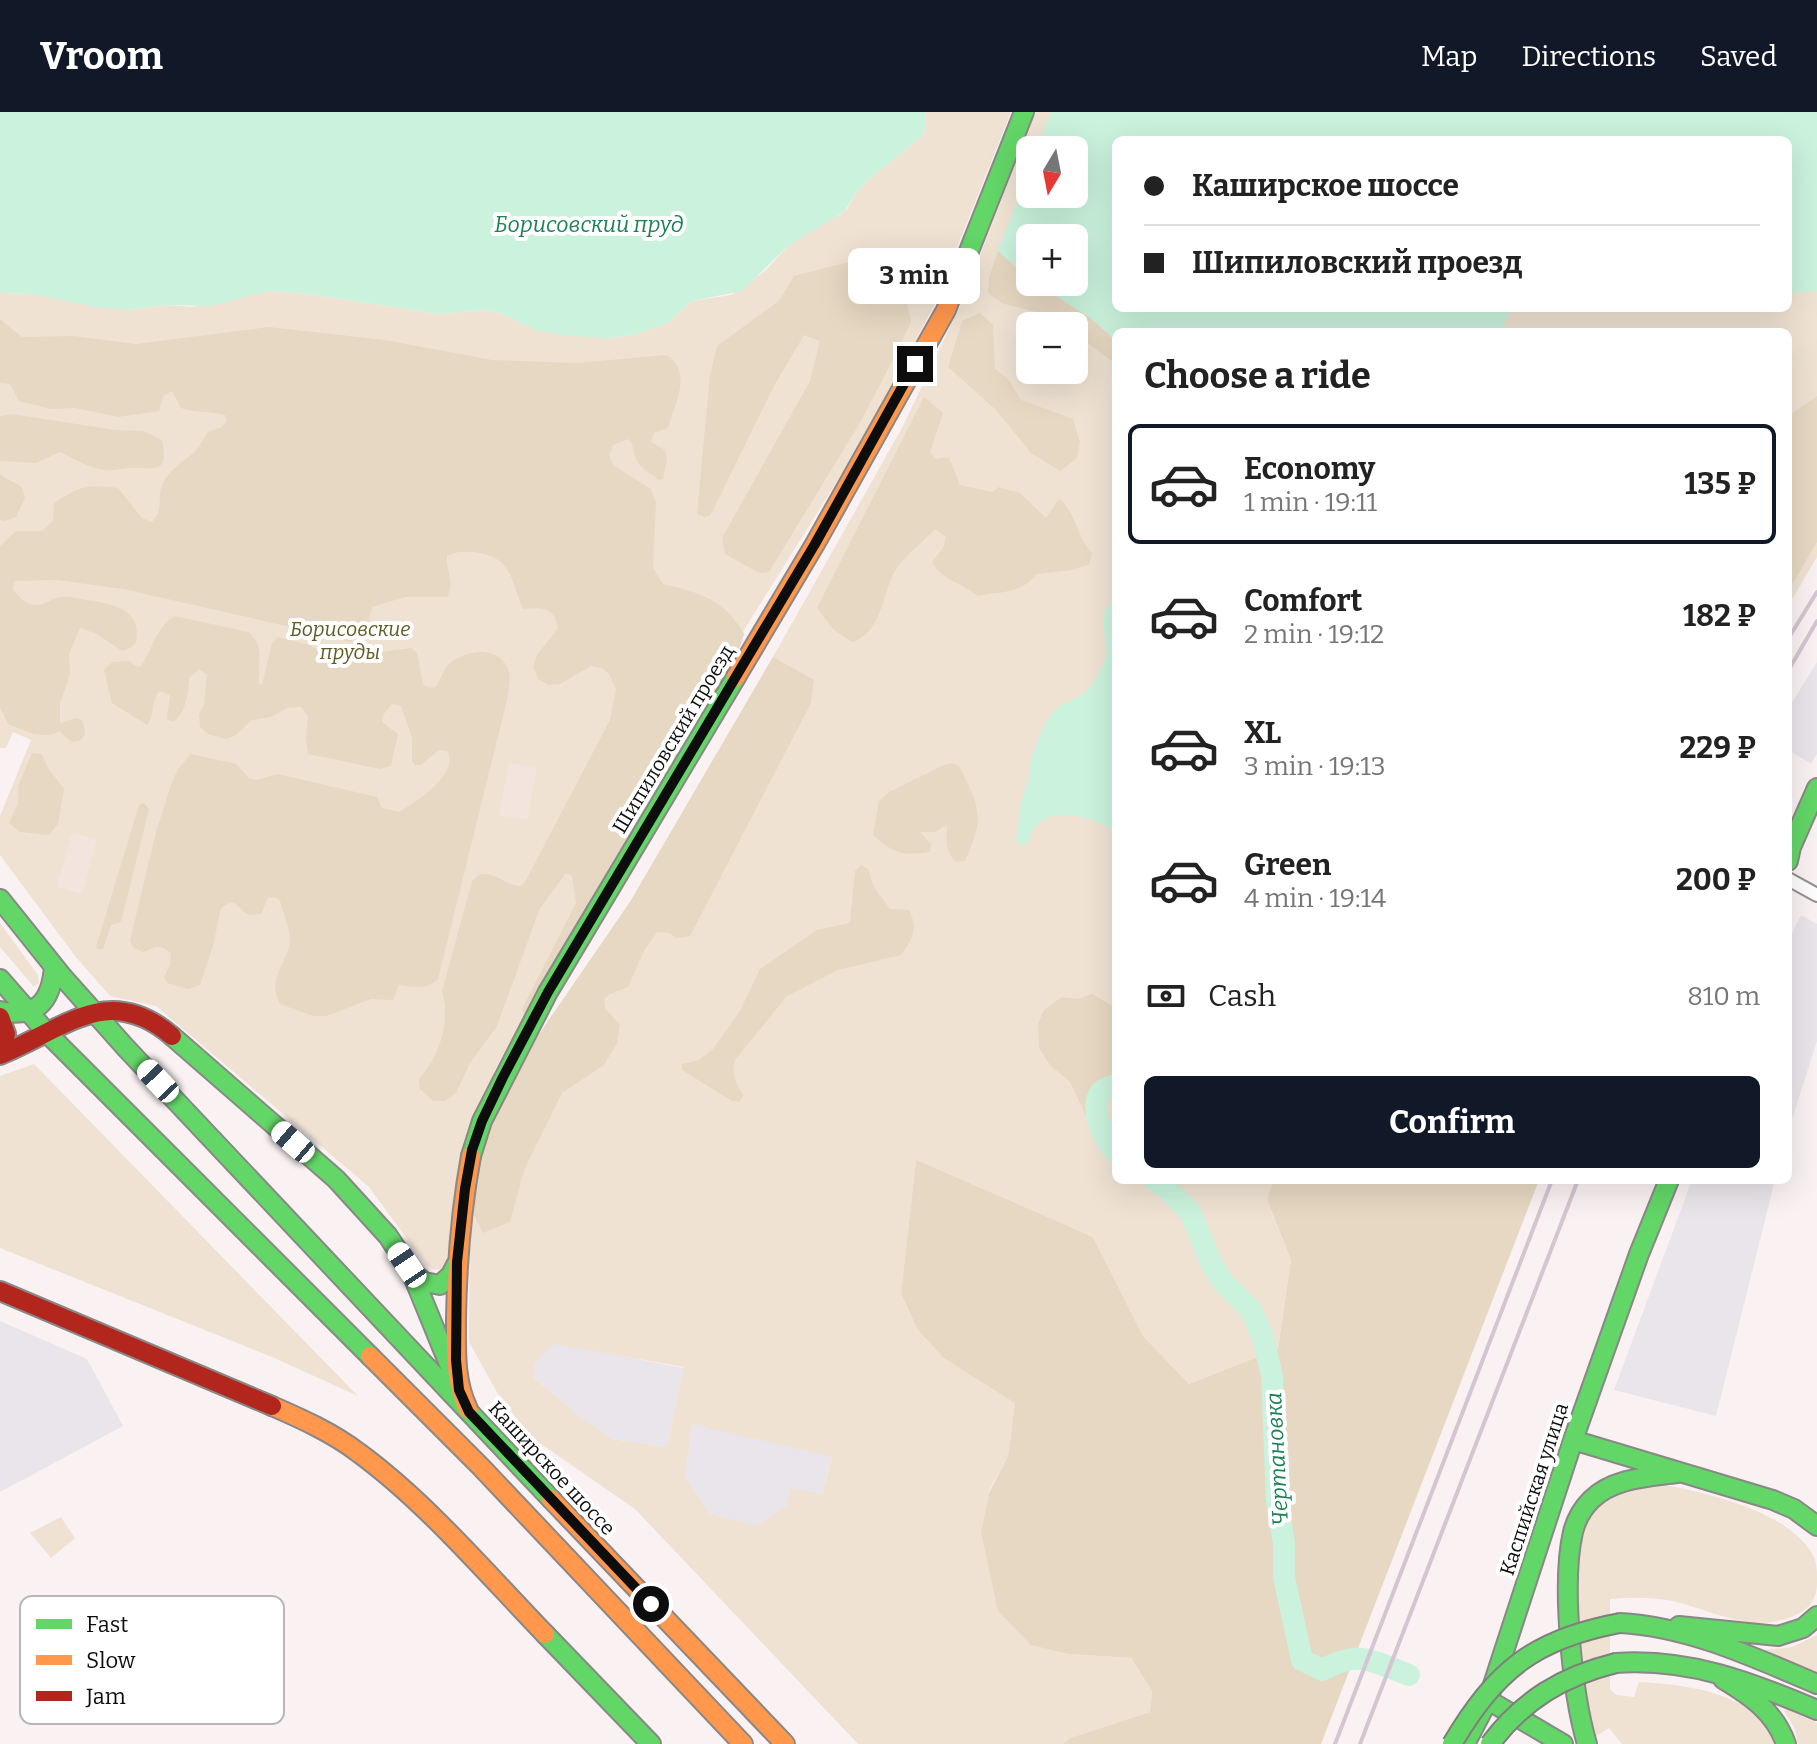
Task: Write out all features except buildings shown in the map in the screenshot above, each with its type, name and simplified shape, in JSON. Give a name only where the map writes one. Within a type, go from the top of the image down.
[{"type":"main road","name":"Шипиловский проезд","points":[[469,1412],[459,1390],[455,1339],[457,1262],[472,1150],[503,1077],[556,979],[815,544],[946,310],[1024,112]]},
{"type":"main road","points":[[1792,845],[1817,788]]},
{"type":"main road","name":"Каширское шоссе","points":[[0,899],[54,967],[387,1329],[785,1744]]},
{"type":"main road","points":[[0,1011],[13,1015],[29,1014],[51,991],[54,967]]},
{"type":"main road","points":[[0,979],[48,1034],[481,1467],[743,1744]]},
{"type":"main road","points":[[0,1052],[48,1034],[94,1010],[130,1011],[162,1028],[336,1179],[388,1236],[411,1271],[459,1390]]},
{"type":"main road","points":[[0,1017],[6,1034],[0,1052]]},
{"type":"main road","name":"Каспийская улица","points":[[1465,1744],[1488,1700],[1573,1440],[1665,1184]]},
{"type":"main road","points":[[411,1271],[424,1282],[440,1285],[451,1275],[457,1262]]},
{"type":"main road","points":[[0,1291],[304,1420],[358,1452],[407,1494],[483,1569],[651,1744]]},
{"type":"main road","points":[[1573,1440],[1773,1500],[1794,1509],[1816,1526]]},
{"type":"main road","points":[[1587,1744],[1576,1694],[1569,1563],[1575,1526],[1590,1501],[1611,1486],[1628,1480],[1677,1473]]},
{"type":"main road","points":[[1452,1744],[1478,1701],[1519,1660],[1568,1634],[1620,1623],[1778,1636],[1803,1628],[1817,1616]]},
{"type":"main road","points":[[1656,1624],[1706,1640],[1817,1684]]},
{"type":"main road","points":[[1490,1744],[1517,1712],[1536,1696],[1575,1674],[1616,1663],[1655,1660],[1695,1665],[1729,1674],[1817,1710]]},
{"type":"main road","points":[[1695,1665],[1748,1694],[1768,1710],[1777,1721],[1786,1744]]},
{"type":"main road","points":[[1488,1700],[1563,1744]]},
{"type":"street","points":[[1792,881],[1817,895]]},
{"type":"shaded area","points":[[1817,662],[1817,754],[1811,764],[1792,752],[1792,703]]},
{"type":"shaded area","points":[[509,763],[537,768],[527,820],[499,815]]},
{"type":"shaded area","points":[[72,833],[97,839],[82,894],[57,887]]},
{"type":"shaded area","points":[[1801,915],[1817,924],[1817,1041],[1792,1120],[1792,933]]},
{"type":"shaded area","points":[[1691,1184],[1774,1184],[1716,1416],[1614,1390]]},
{"type":"shaded area","points":[[0,1321],[87,1359],[123,1426],[0,1492]]},
{"type":"shaded area","points":[[553,1343],[684,1368],[667,1447],[612,1439],[532,1376],[535,1364]]},
{"type":"shaded area","points":[[692,1423],[832,1456],[822,1494],[787,1505],[757,1527],[709,1514],[685,1478]]},
{"type":"green space","name":"Борисовские пруды","points":[[926,112],[1011,112],[934,305],[877,417],[701,699],[496,1068],[463,1154],[448,1261],[444,1269],[435,1270],[427,1266],[369,1187],[156,1006],[110,996],[75,956],[0,855],[0,816],[31,740],[13,732],[6,748],[0,748],[0,293],[33,294],[126,310],[166,305],[192,307],[268,291],[438,314],[485,310],[500,313],[536,330],[610,338],[634,335],[669,322],[692,301],[731,295],[765,271],[788,246],[840,215],[873,176],[924,135]]},
{"type":"green space","points":[[1035,112],[1817,112],[1817,557],[1792,599],[1792,328],[1112,328],[1112,1184],[1272,1184],[1267,1201],[1291,1260],[1278,1349],[1189,1384],[1143,1336],[1093,1237],[916,1161],[901,1293],[945,1359],[1015,1402],[1008,1456],[989,1491],[1069,1654],[1131,1658],[1152,1691],[1150,1712],[1070,1738],[1063,1744],[858,1744],[635,1509],[531,1437],[498,1394],[469,1342],[470,1208],[481,1154],[511,1075],[630,902],[903,426],[965,295],[1016,162],[1016,208],[1088,208],[1088,136],[1026,136]],"holes":[[[553,1344],[684,1367],[667,1447],[612,1439],[533,1377],[535,1364]],[[692,1424],[832,1457],[822,1494],[791,1488],[787,1505],[757,1526],[710,1514],[685,1478]]]},
{"type":"green space","points":[[998,251],[1016,267],[1016,296],[1057,296],[1081,312],[1036,312],[1002,303],[988,293],[989,277]]},
{"type":"green space","points":[[884,261],[902,268],[913,277],[907,303],[911,322],[861,421],[769,572],[759,573],[725,554],[722,538],[810,381],[820,341],[804,335],[774,386],[710,516],[704,517],[697,514],[710,375],[717,346],[779,301],[794,276],[849,262]]},
{"type":"green space","points":[[980,313],[993,325],[995,369],[1008,379],[1021,400],[1073,419],[1080,442],[1077,458],[1060,471],[1031,453],[995,409],[948,367],[962,321]]},
{"type":"green space","points":[[1088,316],[1112,337],[1112,361],[1089,344]]},
{"type":"green space","points":[[0,319],[22,337],[73,336],[136,344],[269,327],[385,340],[492,360],[576,363],[667,355],[675,362],[681,379],[678,398],[668,428],[654,433],[651,442],[665,450],[667,460],[663,479],[659,480],[640,465],[628,439],[613,445],[609,455],[614,466],[651,489],[656,503],[653,568],[663,584],[689,591],[720,605],[744,634],[733,669],[691,730],[531,1014],[523,1012],[523,1007],[576,903],[572,876],[566,873],[540,908],[497,1026],[470,1063],[456,1093],[445,1101],[433,1101],[420,1089],[419,1079],[433,1059],[442,1038],[445,1014],[442,991],[472,881],[480,874],[492,875],[514,885],[520,886],[525,882],[610,720],[616,689],[609,674],[602,668],[591,666],[560,684],[549,685],[538,679],[533,667],[537,655],[558,628],[554,616],[546,610],[523,609],[507,570],[502,563],[485,554],[462,552],[447,556],[450,582],[447,597],[405,597],[372,607],[361,638],[350,642],[123,589],[57,580],[14,581],[13,590],[33,605],[68,597],[121,608],[133,618],[137,635],[133,646],[122,651],[97,634],[80,628],[69,654],[70,674],[60,704],[60,723],[76,718],[83,721],[85,734],[80,741],[72,742],[59,731],[40,735],[8,724],[0,707],[0,546],[16,531],[42,531],[53,521],[54,503],[78,490],[91,487],[118,488],[142,518],[152,522],[158,513],[162,485],[168,475],[196,450],[209,431],[221,428],[227,421],[225,415],[181,408],[172,391],[164,395],[159,411],[118,417],[75,408],[51,409],[19,401],[10,384],[0,383]]},
{"type":"green space","points":[[1817,396],[1817,542],[1792,585],[1792,413]]},
{"type":"green space","points":[[924,397],[943,413],[930,452],[936,459],[949,457],[960,485],[992,492],[999,487],[1020,493],[1046,518],[1059,499],[1069,510],[1092,554],[1089,564],[1072,570],[1037,574],[1017,589],[978,596],[946,577],[932,562],[943,548],[946,537],[935,529],[899,565],[871,629],[852,642],[834,630],[817,608]]},
{"type":"green space","points":[[12,414],[115,430],[144,431],[162,440],[164,459],[159,467],[110,470],[89,466],[60,452],[36,463],[0,461],[0,416]]},
{"type":"green space","points":[[0,475],[22,487],[25,498],[16,517],[4,521],[0,520]]},
{"type":"green space","points":[[175,616],[248,632],[259,649],[259,683],[262,685],[272,643],[278,637],[310,645],[328,657],[342,660],[411,648],[417,653],[423,684],[430,688],[436,687],[448,665],[471,653],[489,653],[503,661],[510,677],[507,700],[438,979],[430,985],[399,985],[393,1000],[371,999],[326,1016],[313,1016],[280,1004],[275,986],[290,938],[280,901],[275,897],[268,898],[261,914],[246,913],[230,902],[221,908],[200,985],[188,989],[167,983],[164,977],[171,954],[162,947],[144,952],[134,948],[130,941],[156,832],[172,782],[191,754],[236,764],[250,779],[278,774],[377,797],[382,808],[399,812],[435,786],[450,760],[447,751],[439,750],[421,765],[415,765],[412,761],[412,737],[401,706],[392,704],[383,715],[382,722],[398,734],[391,766],[380,769],[308,754],[308,716],[301,707],[287,708],[271,717],[252,720],[236,735],[226,739],[208,734],[200,727],[199,715],[204,704],[207,675],[199,669],[189,678],[186,703],[181,714],[173,722],[167,719],[170,695],[160,691],[147,725],[112,703],[104,670],[112,662],[129,661],[137,667],[141,666],[159,632]]},
{"type":"green space","points":[[773,657],[814,680],[811,703],[690,936],[677,938],[669,933],[657,932],[644,951],[628,987],[604,999],[605,1008],[620,1025],[617,1043],[604,1065],[562,1093],[524,1170],[510,1222],[483,1233],[470,1208],[481,1154],[511,1075],[630,902]]},
{"type":"green space","points":[[32,753],[42,754],[64,789],[58,824],[49,835],[20,832],[9,823],[18,804],[18,786]]},
{"type":"green space","points":[[953,763],[959,766],[966,780],[977,812],[975,833],[965,861],[956,862],[948,849],[947,825],[935,832],[920,832],[931,844],[930,852],[899,852],[873,835],[879,801],[889,792]]},
{"type":"green space","points":[[144,803],[149,809],[121,922],[111,925],[103,949],[98,949],[96,947],[139,805]]},
{"type":"green space","points":[[861,865],[868,869],[874,887],[890,909],[909,910],[914,923],[913,934],[901,955],[838,970],[787,996],[735,1060],[735,1079],[744,1095],[739,1102],[732,1101],[682,1070],[682,1064],[699,1060],[713,1049],[740,1011],[760,969],[817,930],[850,923],[855,871]]},
{"type":"green space","points":[[0,923],[38,975],[39,983],[34,987],[0,947]]},
{"type":"green space","points":[[1092,994],[1112,1006],[1112,1087],[1098,1098],[1099,1121],[1087,1118],[1070,1082],[1050,1065],[1039,1048],[1038,1024],[1044,1010],[1062,997],[1078,999]]},
{"type":"green space","points":[[34,1064],[358,1396],[272,1357],[0,1248],[0,1076]]},
{"type":"green space","points":[[916,1160],[1093,1237],[1143,1336],[1189,1384],[1278,1349],[1291,1260],[1267,1200],[1272,1184],[1537,1184],[1321,1744],[1063,1744],[1070,1738],[1150,1712],[1152,1691],[1131,1658],[1069,1654],[1031,1645],[998,1611],[981,1532],[990,1491],[1008,1456],[1015,1403],[945,1359],[918,1330],[901,1293]]},
{"type":"green space","points":[[1660,1484],[1723,1499],[1788,1528],[1804,1542],[1815,1559],[1816,1592],[1805,1610],[1766,1623],[1727,1618],[1669,1600],[1610,1599],[1610,1689],[1616,1695],[1634,1697],[1639,1682],[1717,1694],[1752,1712],[1765,1726],[1774,1744],[1622,1744],[1609,1728],[1595,1737],[1586,1722],[1575,1584],[1583,1522],[1611,1492]]},
{"type":"green space","points":[[61,1517],[75,1538],[51,1558],[30,1533]]},
{"type":"green space","points":[[1817,1635],[1817,1673],[1762,1650],[1792,1647]]},
{"type":"green space","points":[[1786,1709],[1817,1723],[1817,1744],[1798,1744],[1794,1727],[1784,1711]]},
{"type":"water","name":"Борисовский пруд","points":[[0,112],[926,112],[924,135],[873,176],[857,192],[844,212],[788,246],[742,291],[692,301],[669,322],[634,335],[610,338],[567,336],[536,330],[500,313],[485,310],[438,314],[268,291],[211,306],[166,305],[126,310],[33,294],[0,293]]},
{"type":"water","points":[[1051,112],[1817,112],[1817,291],[1792,294],[1792,136],[1112,136],[1112,312],[1510,312],[1502,328],[1112,328],[1112,337],[1088,316],[1088,312],[1081,312],[1057,296],[1088,296],[1088,224],[1016,224],[1016,267],[998,251],[1016,204],[1016,208],[1088,208],[1088,136],[1042,136]]},
{"type":"water","points":[[1112,600],[1112,830],[1076,816],[1054,816],[1044,819],[1036,826],[1027,844],[1020,845],[1016,840],[1031,758],[1044,725],[1056,708],[1085,693],[1098,676],[1107,654],[1104,612]]},
{"type":"waterway","name":"Чертановка","points":[[1112,1087],[1103,1090],[1097,1104],[1102,1131],[1112,1147]]},
{"type":"waterway","name":"Чертановка","points":[[1160,1184],[1191,1213],[1211,1263],[1223,1282],[1251,1310],[1263,1338],[1272,1376],[1277,1501],[1284,1543],[1284,1577],[1302,1660],[1322,1670],[1346,1660],[1366,1659],[1409,1675]]},
{"type":"railway","points":[[1792,633],[1817,592]]},
{"type":"railway","points":[[1792,664],[1817,621]]},
{"type":"railway","points":[[1335,1744],[1550,1184]]},
{"type":"railway","points":[[1360,1744],[1576,1184]]},
{"type":"traffic: fast","points":[[952,294],[1024,112]]},
{"type":"traffic: fast","points":[[471,1156],[482,1121],[548,992],[736,677]]},
{"type":"traffic: fast","points":[[1792,845],[1817,788]]},
{"type":"traffic: fast","points":[[0,899],[61,975],[126,1048],[551,1499]]},
{"type":"traffic: fast","points":[[0,1011],[23,1012],[39,1005],[49,990],[54,967]]},
{"type":"traffic: fast","points":[[0,979],[48,1034],[370,1356]]},
{"type":"traffic: fast","points":[[172,1036],[336,1179],[388,1236],[411,1271],[451,1369]]},
{"type":"traffic: fast","points":[[1465,1744],[1488,1700],[1573,1440],[1639,1254],[1667,1184]]},
{"type":"traffic: fast","points":[[412,1272],[424,1282],[440,1285],[456,1265]]},
{"type":"traffic: fast","points":[[1573,1440],[1773,1500],[1794,1509],[1817,1526]]},
{"type":"traffic: fast","points":[[1587,1744],[1577,1697],[1568,1608],[1574,1528],[1588,1503],[1610,1487],[1631,1480],[1677,1473]]},
{"type":"traffic: fast","points":[[1679,1626],[1778,1636],[1803,1628],[1817,1616]]},
{"type":"traffic: fast","points":[[1620,1623],[1696,1637],[1817,1684]]},
{"type":"traffic: fast","points":[[1452,1744],[1485,1696],[1520,1662],[1564,1638],[1620,1623]]},
{"type":"traffic: fast","points":[[545,1634],[651,1744]]},
{"type":"traffic: fast","points":[[1616,1663],[1643,1662],[1694,1668],[1768,1690],[1817,1710]]},
{"type":"traffic: fast","points":[[1490,1744],[1530,1702],[1579,1675],[1616,1663]]},
{"type":"traffic: fast","points":[[1723,1679],[1769,1714],[1786,1744]]},
{"type":"traffic: fast","points":[[1488,1700],[1563,1744]]},
{"type":"traffic: slow","points":[[736,677],[815,544],[946,310],[952,294]]},
{"type":"traffic: slow","points":[[468,1409],[458,1376],[456,1318],[460,1237],[471,1156]]},
{"type":"traffic: slow","points":[[370,1356],[481,1467],[743,1744]]},
{"type":"traffic: slow","points":[[272,1406],[339,1439],[384,1472],[455,1539],[545,1634]]},
{"type":"traffic: slow","points":[[551,1499],[785,1744]]},
{"type":"traffic: jam","points":[[0,1055],[65,1024],[106,1011],[127,1012],[149,1020],[172,1036]]},
{"type":"traffic: jam","points":[[0,1017],[6,1034],[0,1049]]},
{"type":"traffic: jam","points":[[0,1291],[272,1406]]},
{"type":"route","points":[[651,1604],[469,1412],[459,1390],[455,1339],[457,1262],[472,1150],[503,1077],[548,992],[815,544],[915,364]]}]
